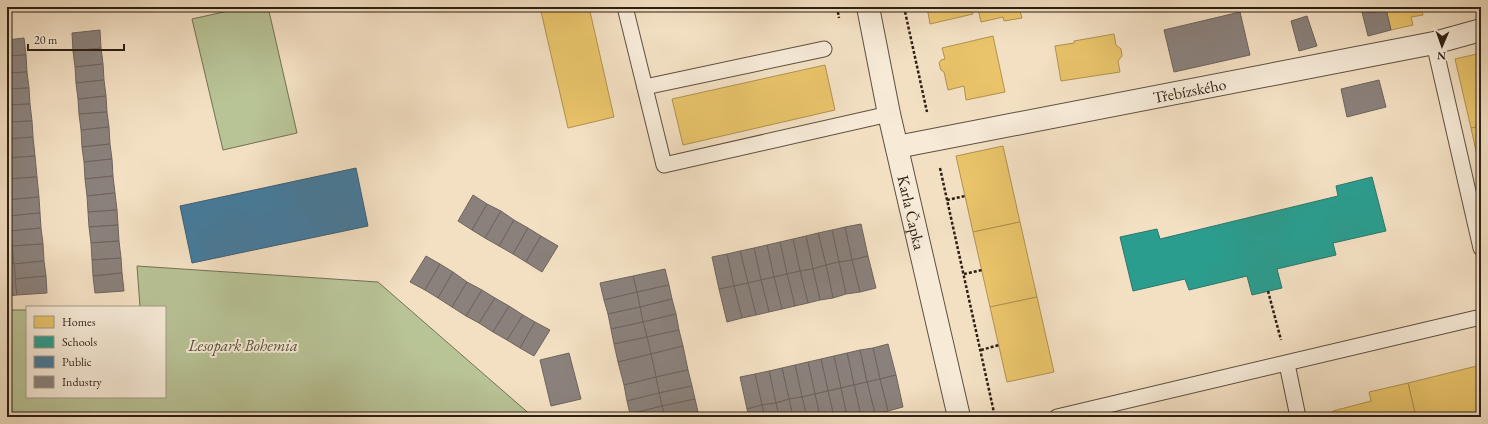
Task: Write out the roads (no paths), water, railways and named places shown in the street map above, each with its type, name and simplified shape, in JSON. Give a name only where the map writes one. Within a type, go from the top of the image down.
[{"type":"street","name":"Karla Čapka","points":[[868,7],[889,114],[959,417]]},
{"type":"street","name":"Třebízského","points":[[897,147],[1434,43],[1481,30]]},
{"type":"lane","points":[[625,7],[664,165],[889,114]]},
{"type":"lane","points":[[1434,43],[1481,248]]},
{"type":"lane","points":[[645,86],[824,49]]},
{"type":"lane","points":[[1057,417],[1287,364],[1481,317]]},
{"type":"lane","points":[[1287,364],[1298,417]]},
{"type":"park label","name":"Lesopark Bohemia","points":[[243,345]]}]
